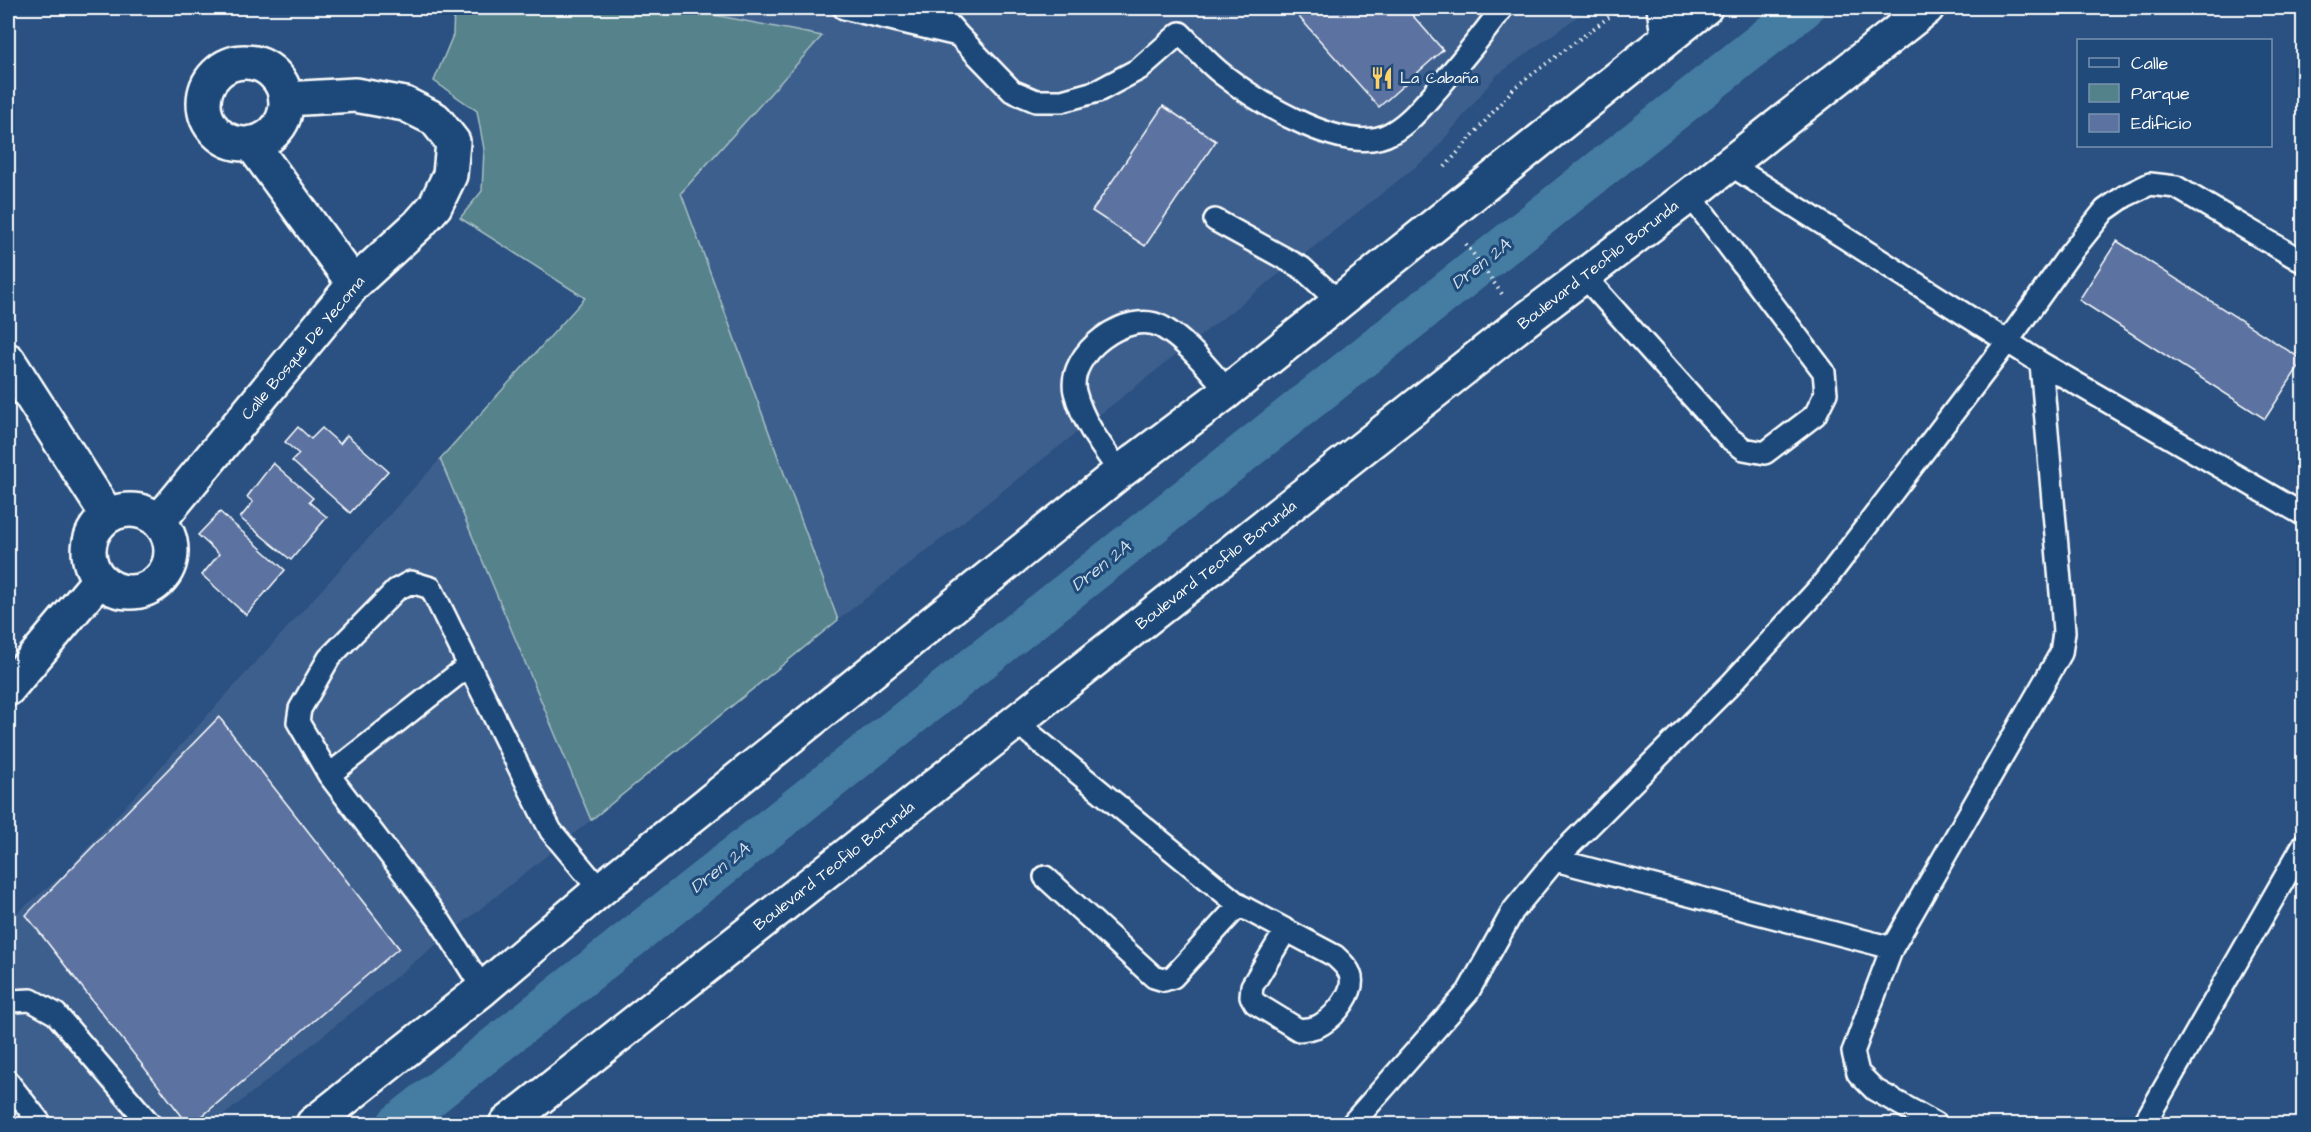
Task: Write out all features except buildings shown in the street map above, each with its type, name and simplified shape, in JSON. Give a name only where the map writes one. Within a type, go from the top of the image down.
[{"type":"main road","points":[[313,1125],[483,989],[600,890],[1120,472],[1228,391],[1705,8]]},
{"type":"main road","name":"Boulevard Teofilo Borunda","points":[[506,1125],[1927,8]]},
{"type":"main road","points":[[246,62],[260,65],[273,73],[282,85],[286,99],[284,114],[277,129],[265,138],[250,143],[236,143],[222,137],[211,126],[205,113],[204,98],[209,84],[218,72],[231,64],[246,62]]},
{"type":"main road","name":"Calle Bosque De Yecoma","points":[[159,521],[354,284],[419,224],[435,206],[450,175],[453,142],[435,119],[405,104],[355,95],[286,99]]},
{"type":"main road","points":[[250,143],[354,284]]},
{"type":"main road","points":[[8,360],[108,516]]},
{"type":"main road","points":[[134,510],[159,521],[170,544],[170,556],[159,579],[143,589],[125,591],[112,588],[100,579],[90,560],[89,547],[95,529],[108,516],[121,511],[134,510]]},
{"type":"main road","points":[[8,689],[100,579]]},
{"type":"lane","points":[[844,8],[958,36]]},
{"type":"lane","points":[[934,8],[958,36],[1012,90],[1036,101],[1062,101],[1098,91],[1139,69],[1180,33],[1225,77],[1274,109],[1326,134],[1367,141],[1389,135],[1411,120],[1480,38],[1502,8]]},
{"type":"lane","points":[[1658,8],[1663,43]]},
{"type":"lane","points":[[1729,164],[2041,363],[2304,515]]},
{"type":"lane","points":[[1352,1125],[1468,992],[1513,911],[1555,860],[1731,684],[1821,586],[2105,210],[2125,196],[2150,184],[2176,187],[2301,260]]},
{"type":"lane","points":[[1584,276],[1729,438],[1744,449],[1765,453],[1815,415],[1826,393],[1824,372],[1690,195]]},
{"type":"lane","points":[[1215,220],[1302,268],[1339,302]]},
{"type":"lane","points":[[1120,472],[1089,428],[1075,390],[1077,367],[1083,357],[1119,327],[1137,322],[1161,326],[1191,349],[1228,391]]},
{"type":"lane","points":[[1936,1125],[1875,1090],[1858,1073],[1853,1052],[1892,948],[2061,652],[2064,623],[2041,363]]},
{"type":"lane","points":[[483,989],[440,921],[329,775],[298,722],[300,709],[328,658],[396,590],[411,582],[431,588],[551,831],[600,890]]},
{"type":"lane","points":[[329,775],[468,666]]},
{"type":"lane","points":[[1017,723],[1239,904],[1335,956],[1345,966],[1351,976],[1351,990],[1344,1003],[1322,1024],[1311,1028],[1299,1030],[1255,1003],[1251,996],[1252,986],[1286,930]]},
{"type":"lane","points":[[2144,1125],[2304,844]]},
{"type":"lane","points":[[1555,860],[1892,948]]},
{"type":"lane","points":[[1045,877],[1154,977],[1164,980],[1173,977],[1239,904]]},
{"type":"lane","points":[[8,1004],[12,1000],[31,1000],[56,1014],[150,1125]]},
{"type":"lane","points":[[8,1082],[41,1125]]},
{"type":"path","points":[[1441,171],[1515,87],[1622,8]]},
{"type":"path","points":[[1473,254],[1503,295]]},
{"type":"shaded area","points":[[678,8],[1589,8],[1496,76],[1432,154],[838,620],[681,193],[822,36]]},
{"type":"shaded area","points":[[440,459],[591,820],[213,1124],[8,1124],[8,920],[63,875]]},
{"type":"green space","points":[[454,8],[678,8],[822,36],[681,193],[838,620],[591,820],[440,459],[585,298],[460,218],[482,191],[484,149],[477,111],[434,81],[453,35]]},
{"type":"waterway","name":"Dren 2A","points":[[397,1124],[1804,8]]},
{"type":"place","name":"La Cabaña","points":[[1382,78]]}]
